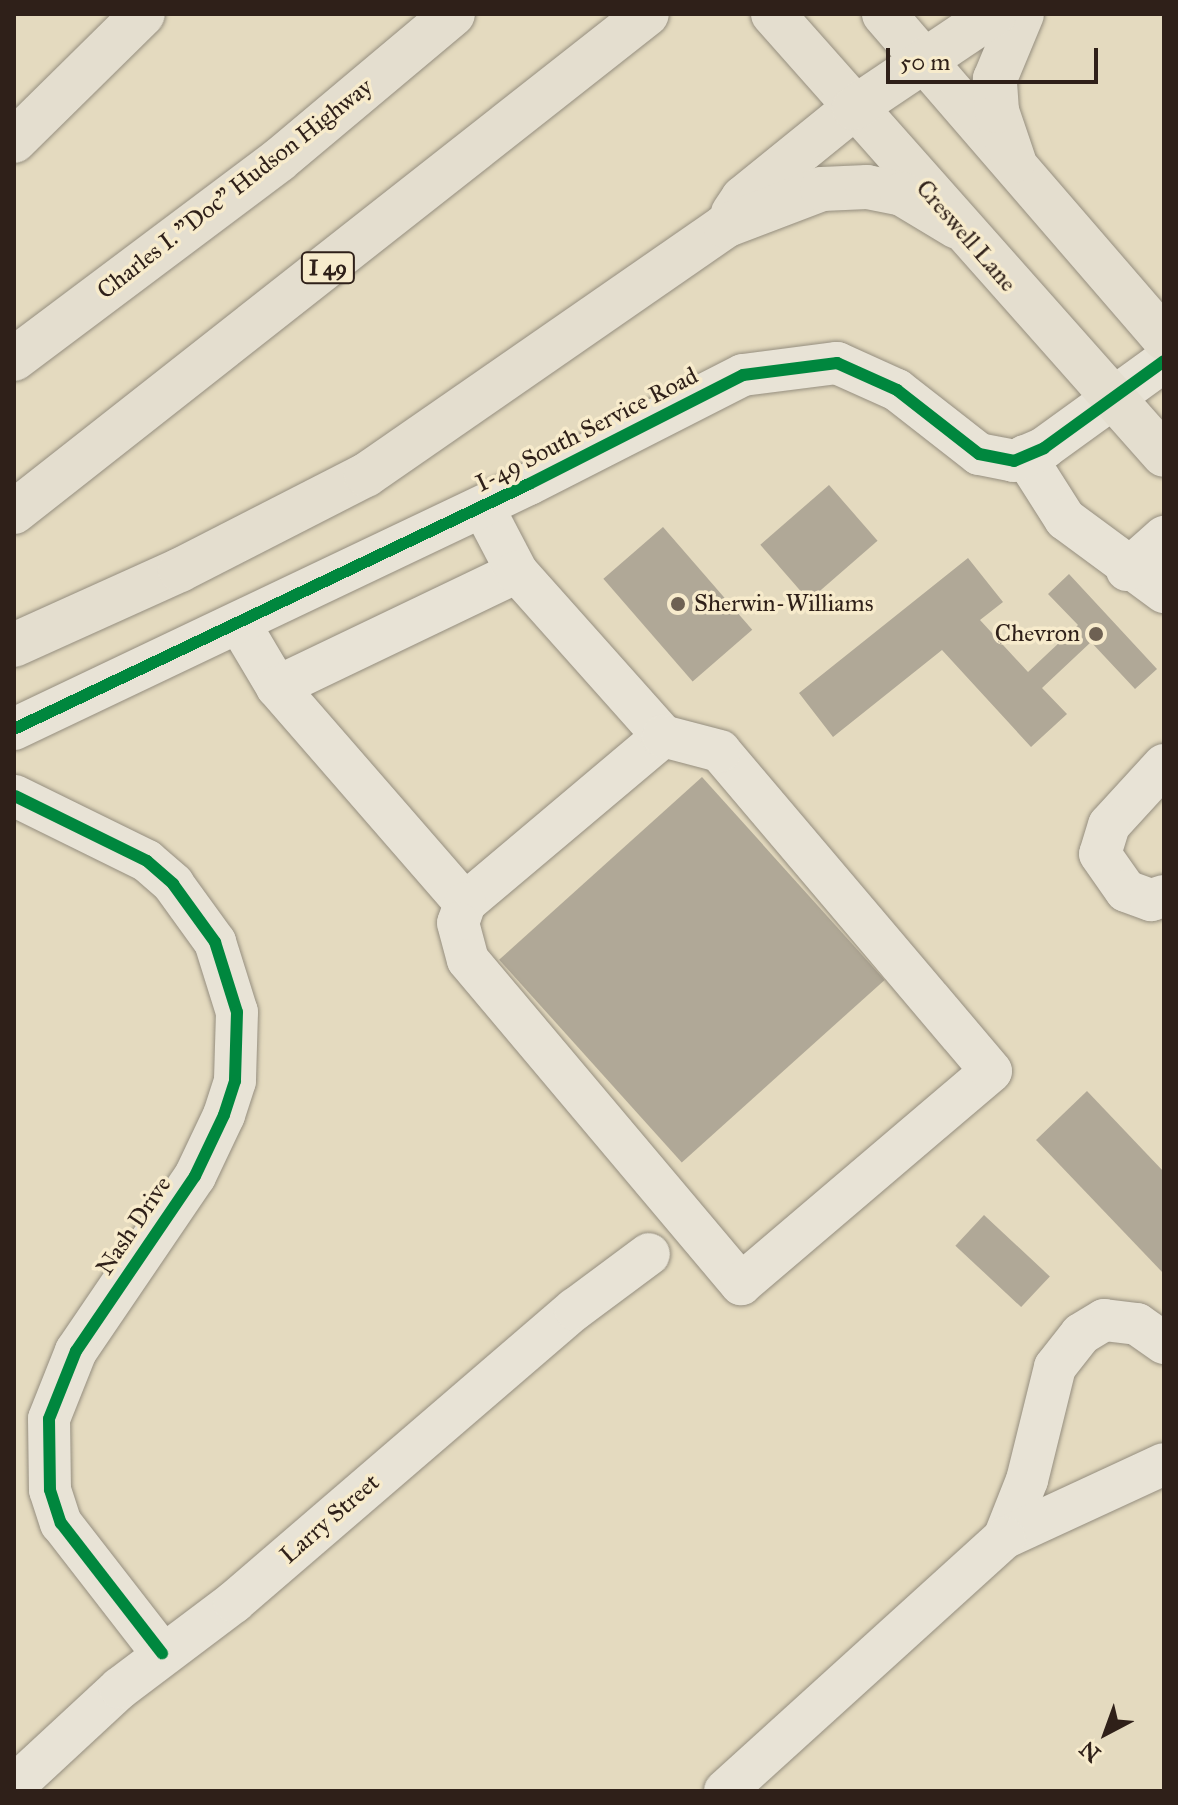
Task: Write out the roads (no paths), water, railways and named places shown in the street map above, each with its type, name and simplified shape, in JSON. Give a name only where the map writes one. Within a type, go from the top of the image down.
[{"type":"main road","points":[[14,141],[143,14]]},
{"type":"main road","name":"Charles I. \"Doc\" Hudson Highway","points":[[14,359],[279,160],[453,14]]},
{"type":"main road","name":"Creswell Lane","points":[[773,14],[957,227],[1164,455]]},
{"type":"main road","points":[[884,14],[1164,338]]},
{"type":"main road","points":[[725,226],[743,198],[854,108],[994,14]]},
{"type":"main road","points":[[1014,161],[997,111],[995,79],[1022,14]]},
{"type":"main road","name":"I 49","points":[[14,512],[482,149],[643,17]]},
{"type":"main road","points":[[14,645],[180,570],[366,475],[725,226],[822,189],[867,187],[902,194],[957,227]]},
{"type":"street","points":[[1164,361],[1025,456],[1065,519],[1127,570],[1164,592]]},
{"type":"street","name":"I-49 South Service Road","points":[[14,729],[483,507],[743,375],[782,366],[837,363],[897,390],[979,454],[1014,461],[1025,456]]},
{"type":"street","points":[[483,507],[517,572],[663,736],[720,751],[991,1071],[741,1284],[468,960],[458,923],[465,903],[663,736]]},
{"type":"street","points":[[1127,570],[1164,537]]},
{"type":"street","points":[[277,687],[517,572]]},
{"type":"street","points":[[239,623],[277,687],[465,903]]},
{"type":"street","points":[[1164,765],[1109,825],[1100,854],[1109,873],[1126,891],[1151,900],[1164,896]]},
{"type":"street","name":"Nash Drive","points":[[14,793],[147,861],[196,911],[230,976],[237,1012],[235,1081],[224,1115],[195,1176],[76,1351],[49,1419],[50,1490],[61,1523],[162,1653]]},
{"type":"street","name":"Larry Street","points":[[14,1786],[162,1653],[234,1602],[575,1309],[649,1254]]},
{"type":"street","points":[[1004,1538],[1027,1480],[1055,1367],[1081,1334],[1104,1320],[1137,1324],[1164,1343]]},
{"type":"street","points":[[725,1791],[1004,1538],[1164,1464]]},
{"type":"place","name":"Sherwin-Williams","points":[[678,604]]},
{"type":"place","name":"Chevron","points":[[1096,634]]}]
